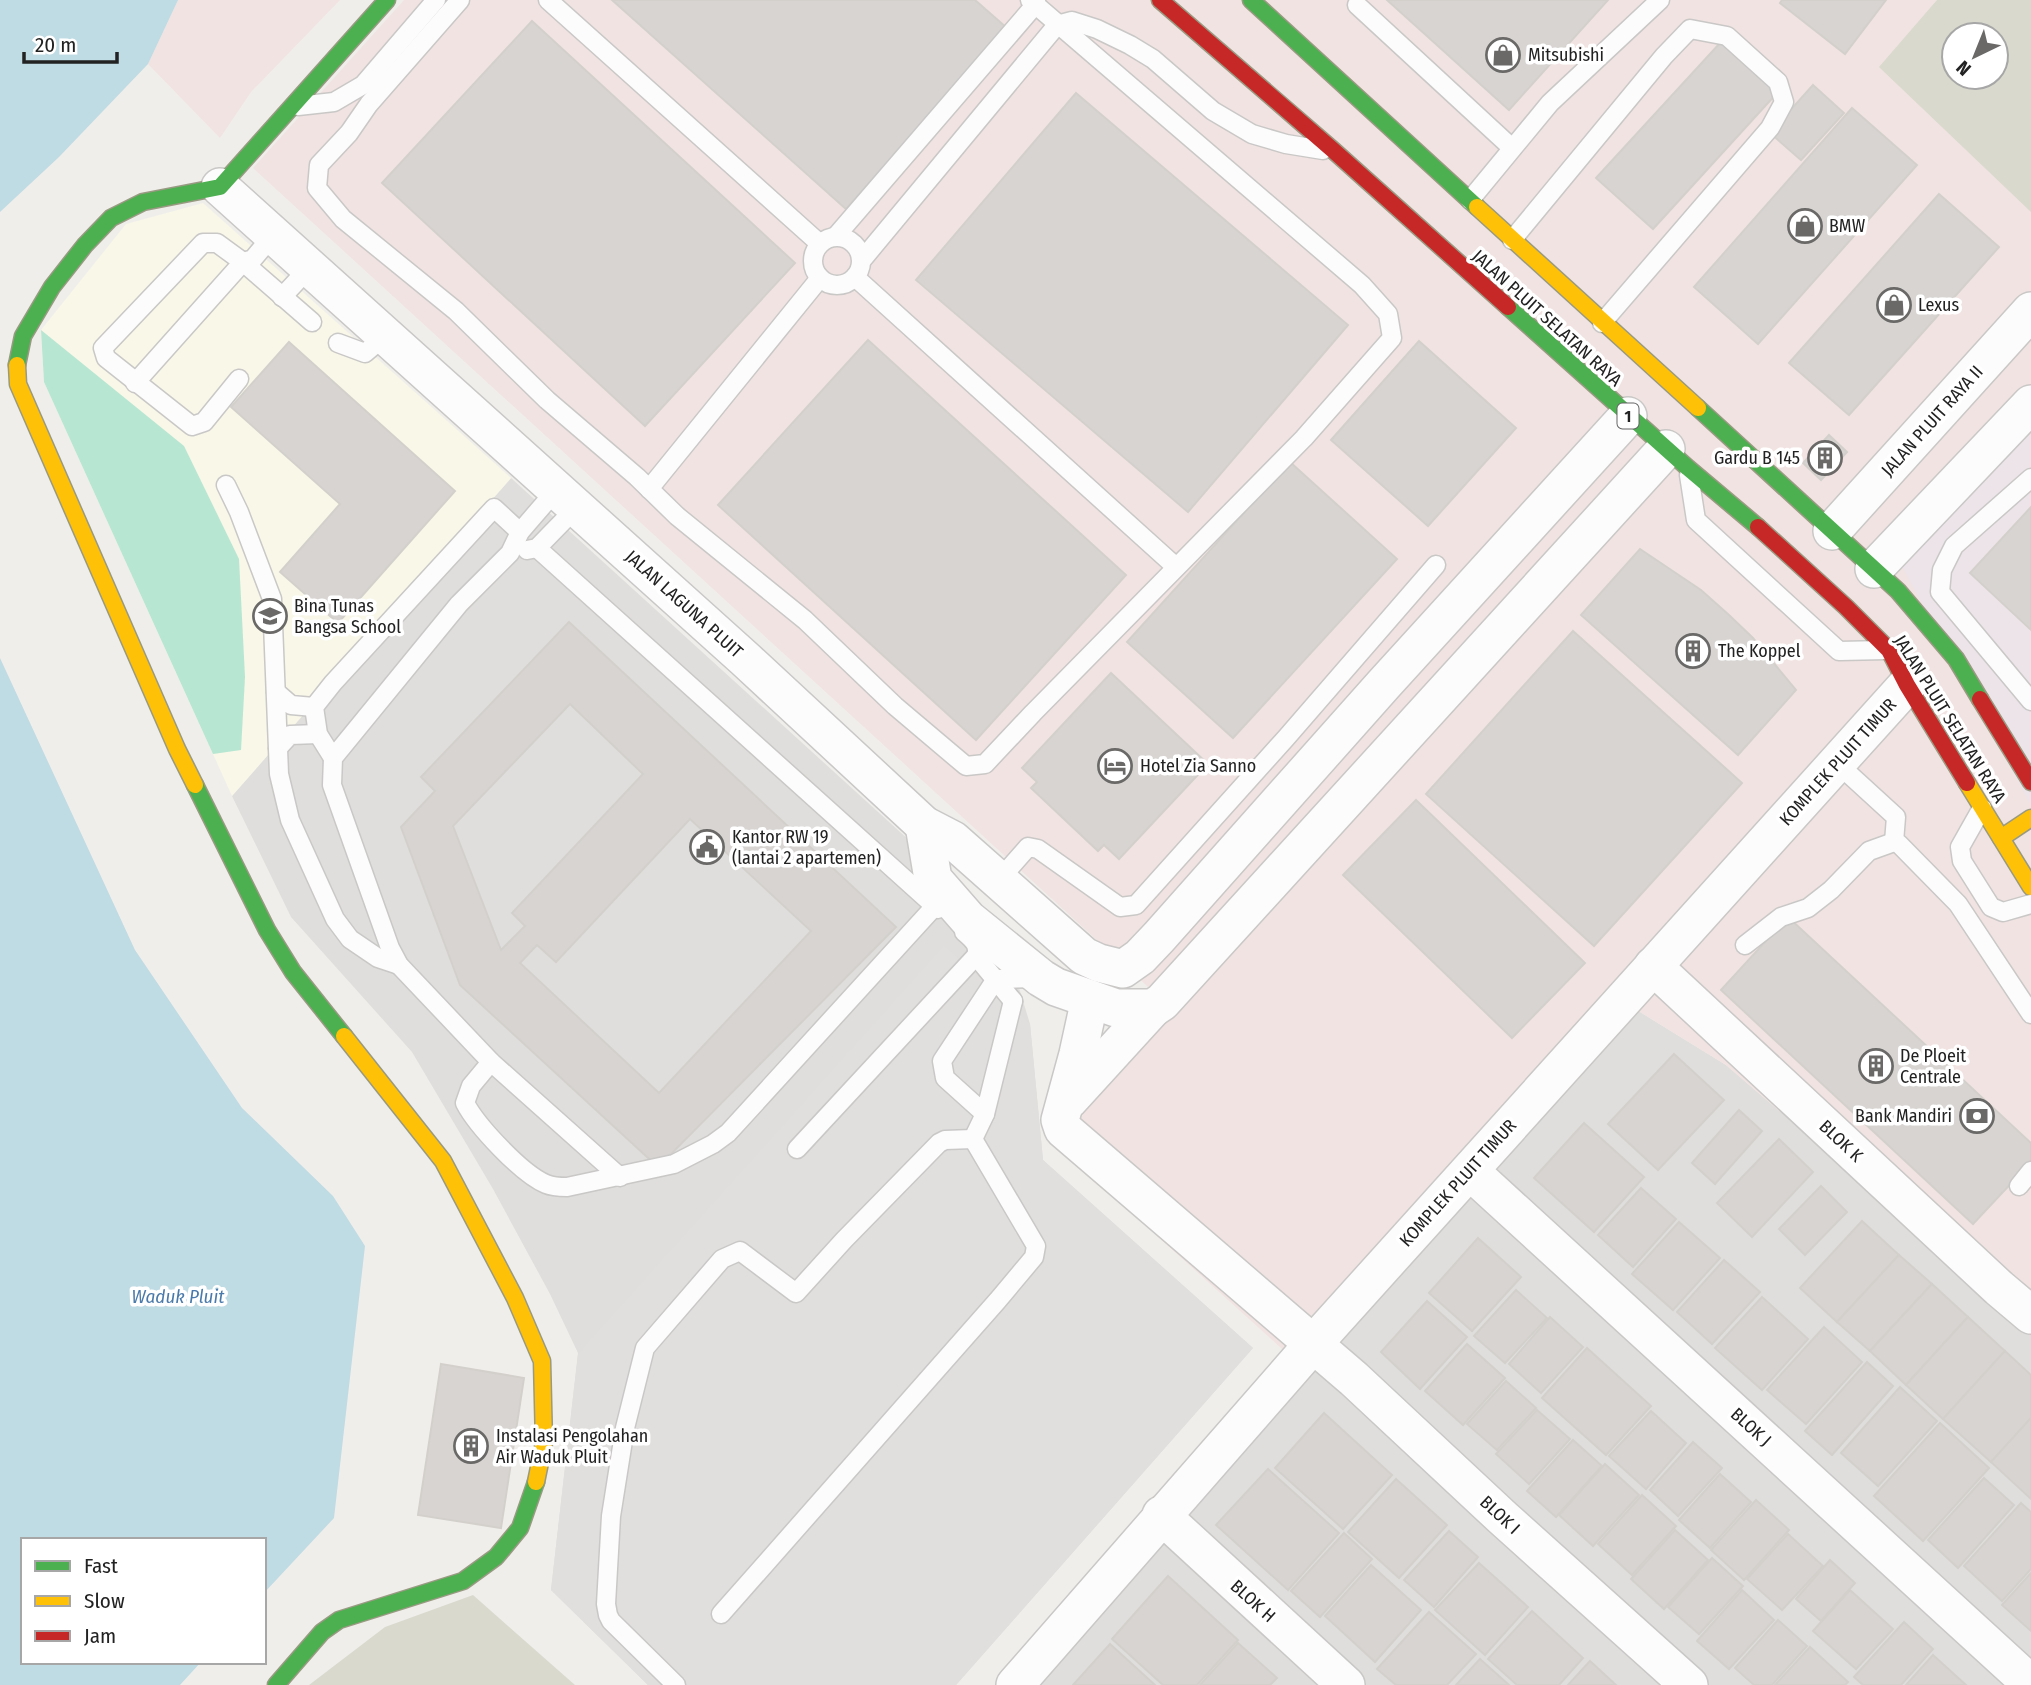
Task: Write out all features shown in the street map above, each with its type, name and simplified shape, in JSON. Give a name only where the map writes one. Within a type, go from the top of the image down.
[{"type":"main road","points":[[276,1685],[306,1648],[339,1620],[463,1581],[496,1558],[520,1528],[533,1493],[544,1443],[541,1361],[515,1298],[443,1161],[293,972],[267,929],[177,749],[18,384],[17,363],[23,336],[52,287],[85,245],[111,218],[143,202],[220,187],[387,0]]},
{"type":"main road","name":"JALAN PLUIT SELATAN RAYA","points":[[1160,0],[1334,151],[1628,416],[1766,534],[1889,650],[1907,685],[2031,887]]},
{"type":"main road","name":"JALAN PLUIT SELATAN RAYA","points":[[1251,0],[1602,323],[1898,590],[1956,659],[2031,782]]},
{"type":"main road","points":[[2001,838],[2031,818]]},
{"type":"street","name":"JALAN LAGUNA PLUIT","points":[[220,187],[567,498],[924,825],[953,840],[1084,956],[1099,963],[1123,969],[1140,957],[1435,628]]},
{"type":"street","name":"JALAN PLUIT RAYA II","points":[[1832,531],[2031,311]]},
{"type":"street","points":[[1874,569],[2031,404]]},
{"type":"street","points":[[1471,663],[1435,628],[1628,416]]},
{"type":"street","points":[[1064,1106],[1471,663],[1677,459]]},
{"type":"street","name":"KOMPLEK PLUIT TIMUR","points":[[1017,1684],[1314,1343],[1907,685]]},
{"type":"street","points":[[924,825],[933,879],[968,919],[1062,988],[1116,1008],[1153,1008]]},
{"type":"street","name":"BLOK K","points":[[1653,966],[2031,1315]]},
{"type":"street","points":[[1062,988],[1078,1054],[1064,1106]]},
{"type":"street","name":"BLOK I","points":[[1064,1106],[1060,1120],[1063,1129],[1314,1343],[1689,1685]]},
{"type":"street","name":"BLOK J","points":[[1470,1171],[2031,1684]]},
{"type":"street","name":"BLOK H","points":[[1161,1516],[1346,1685]]},
{"type":"lane","points":[[292,107],[334,102],[363,85],[436,0]]},
{"type":"lane","points":[[460,0],[319,165],[317,188],[343,219],[456,311],[523,378],[677,516],[805,620],[895,706],[966,766],[985,764],[1304,438],[1381,354],[1392,338],[1388,314],[1362,285],[1057,25],[1034,2],[836,236],[819,243],[812,261],[820,278],[832,284],[845,284],[855,277],[862,260],[1057,25],[1072,21],[1097,29],[1153,59],[1213,111],[1252,134],[1286,144],[1334,151]]},
{"type":"lane","points":[[548,0],[819,243]]},
{"type":"lane","points":[[1469,200],[1550,103],[1660,0]]},
{"type":"lane","points":[[1357,5],[1512,148]]},
{"type":"lane","points":[[1512,240],[1664,56],[1690,29],[1727,36],[1778,82],[1784,102],[1770,128],[1602,323]]},
{"type":"lane","points":[[135,383],[243,262],[253,259],[274,234]]},
{"type":"lane","points":[[836,236],[849,239],[858,247],[862,260]]},
{"type":"lane","points":[[239,379],[204,422],[192,426],[106,358],[103,348],[203,243],[217,243],[312,322]]},
{"type":"lane","points":[[282,298],[310,267]]},
{"type":"lane","points":[[855,277],[1176,567]]},
{"type":"lane","points":[[649,489],[820,278]]},
{"type":"lane","points":[[338,343],[365,353],[385,336]]},
{"type":"lane","points":[[1677,459],[1696,520],[1839,651],[1889,650]]},
{"type":"lane","points":[[2031,478],[1954,546],[1942,570],[1940,592],[2031,701]]},
{"type":"lane","points":[[226,485],[272,599],[279,774],[290,820],[335,919],[350,939],[378,958],[398,965]]},
{"type":"lane","points":[[333,758],[459,604],[510,553],[520,532],[567,498]]},
{"type":"lane","points":[[510,553],[537,548],[567,498]]},
{"type":"lane","points":[[520,532],[494,509],[401,607],[314,707],[318,734],[333,758],[332,785],[398,965],[491,1062],[620,1177]]},
{"type":"lane","points":[[537,548],[975,942],[978,951],[976,956],[797,1149]]},
{"type":"lane","points":[[998,881],[1028,847],[1038,849],[1120,907],[1136,905],[1436,565]]},
{"type":"lane","points":[[276,692],[291,705],[314,707]]},
{"type":"lane","points":[[278,748],[289,735],[318,734]]},
{"type":"lane","points":[[1837,763],[1896,817],[1894,842]]},
{"type":"lane","points":[[1982,808],[1960,847],[1962,861],[1991,907],[2003,912],[2031,904]]},
{"type":"lane","points":[[1745,944],[1781,917],[1808,908],[1831,890],[1869,851],[1894,842],[1958,904],[2031,1014]]},
{"type":"lane","points":[[491,1062],[471,1086],[465,1103],[521,1168],[545,1184],[556,1187],[620,1177],[685,1160],[728,1133],[935,906]]},
{"type":"lane","points":[[976,956],[1013,1001]]},
{"type":"lane","points":[[996,979],[1062,988]]},
{"type":"lane","points":[[985,1114],[945,1078],[942,1061],[996,979]]},
{"type":"lane","points":[[1013,1001],[1062,988]]},
{"type":"lane","points":[[973,1139],[985,1114],[1013,1001]]},
{"type":"lane","points":[[721,1614],[1034,1257],[1036,1246],[973,1139]]},
{"type":"lane","points":[[676,1685],[611,1621],[606,1604],[611,1516],[625,1428],[645,1348],[722,1259],[740,1251],[796,1293],[939,1143],[945,1140],[973,1139]]},
{"type":"lane","points":[[2019,1186],[2031,1171]]},
{"type":"shaded area","points":[[178,0],[340,0],[251,92],[220,138],[148,64]]},
{"type":"shaded area","points":[[404,0],[2031,0],[2031,1328],[1726,1065],[1627,1004],[1301,1366],[1051,1140],[1170,1007],[253,168]]},
{"type":"shaded area","points":[[1937,0],[2031,0],[2031,212],[1879,67]]},
{"type":"shaded area","name":"Bina Tunas Bangsa School","points":[[203,203],[511,478],[232,796],[44,382],[41,330],[126,224]]},
{"type":"shaded area","points":[[2031,418],[2031,806],[1899,561]]},
{"type":"shaded area","points":[[511,478],[999,922],[1030,1024],[1043,1160],[1253,1348],[956,1685],[648,1685],[551,1590],[578,1353],[550,1294],[493,1189],[412,1052],[291,917],[232,796]]},
{"type":"shaded area","points":[[944,946],[1030,1024],[1043,1160],[1253,1348],[956,1685],[648,1685],[551,1590],[578,1354]]},
{"type":"shaded area","points":[[1627,1004],[1726,1065],[2031,1328],[2031,1685],[1020,1685]]},
{"type":"shaded area","points":[[473,1595],[575,1685],[309,1685],[385,1627]]},
{"type":"green space","points":[[41,330],[184,446],[239,559],[245,677],[241,750],[213,754],[44,382]]},
{"type":"water","points":[[0,0],[178,0],[148,64],[59,157],[0,212]]},
{"type":"water","name":"Waduk Pluit","points":[[0,658],[135,950],[242,1108],[333,1196],[365,1246],[334,1518],[266,1591],[266,1538],[21,1538],[21,1664],[199,1664],[180,1685],[0,1685]]},
{"type":"building","points":[[612,0],[975,0],[1007,28],[846,209]]},
{"type":"building","name":"Mitsubishi","points":[[1387,0],[1608,0],[1509,110]]},
{"type":"building","points":[[1782,0],[1886,0],[1845,54],[1780,3]]},
{"type":"building","points":[[532,21],[795,263],[645,426],[382,183]]},
{"type":"building","points":[[1721,42],[1777,93],[1653,229],[1596,178]]},
{"type":"building","points":[[1813,85],[1844,113],[1801,160],[1770,133]]},
{"type":"building","points":[[1076,93],[1348,325],[1188,512],[916,280]]},
{"type":"building","name":"BMW","points":[[1852,108],[1917,165],[1758,344],[1694,287]]},
{"type":"building","name":"Lexus","points":[[1939,194],[1999,247],[1849,415],[1789,363]]},
{"type":"building","points":[[868,340],[1126,575],[976,740],[718,505]]},
{"type":"building","points":[[1419,341],[1516,428],[1428,526],[1331,440]]},
{"type":"building","points":[[289,342],[455,491],[338,623],[280,572],[340,504],[231,407]]},
{"type":"building","name":"Gardu B 145","points":[[1829,435],[1847,452],[1821,480],[1803,463]]},
{"type":"building","points":[[1290,462],[1397,559],[1233,738],[1127,642]]},
{"type":"building","points":[[2031,507],[2031,630],[1970,573]]},
{"type":"building","name":"The Koppel","points":[[1640,549],[1701,590],[1729,615],[1753,638],[1796,690],[1738,755],[1581,615]]},
{"type":"building","points":[[569,622],[896,927],[658,1167],[460,985],[401,827],[435,791],[421,777]],"holes":[[[570,704],[643,774],[512,913],[525,926],[501,950],[453,826]],[[690,819],[811,931],[659,1093],[520,963],[537,945],[556,962]]]},
{"type":"building","points":[[1573,631],[1742,783],[1594,946],[1426,794]]},
{"type":"building","name":"Hotel Zia Sanno","points":[[1111,673],[1208,764],[1119,859],[1104,845],[1098,851],[1031,788],[1037,782],[1022,768]]},
{"type":"building","points":[[1416,800],[1585,963],[1512,1038],[1343,875]]},
{"type":"building","name":"De Ploeit Centrale","points":[[1788,917],[2031,1143],[2031,1162],[1973,1224],[1721,990]]},
{"type":"building","points":[[1674,1054],[1724,1100],[1658,1170],[1608,1124]]},
{"type":"building","points":[[1739,1110],[1762,1131],[1715,1184],[1692,1163]]},
{"type":"building","points":[[1584,1123],[1644,1177],[1594,1232],[1534,1178]]},
{"type":"building","points":[[1779,1139],[1813,1172],[1752,1237],[1717,1203]]},
{"type":"building","points":[[1821,1186],[1847,1212],[1805,1255],[1779,1229]]},
{"type":"building","points":[[1641,1188],[1676,1219],[1633,1267],[1598,1235]]},
{"type":"building","points":[[1862,1221],[1899,1255],[1837,1322],[1800,1288]]},
{"type":"building","points":[[1679,1222],[1720,1258],[1673,1310],[1632,1274]]},
{"type":"building","points":[[1478,1238],[1521,1277],[1472,1331],[1429,1293]]},
{"type":"building","points":[[1899,1255],[1932,1284],[1870,1351],[1837,1322]]},
{"type":"building","points":[[1724,1260],[1760,1292],[1712,1344],[1677,1312]]},
{"type":"building","points":[[1932,1284],[1968,1317],[1906,1385],[1870,1351]]},
{"type":"building","points":[[1516,1290],[1547,1318],[1505,1363],[1474,1336]]},
{"type":"building","points":[[1762,1297],[1808,1339],[1762,1390],[1715,1348]]},
{"type":"building","points":[[1427,1301],[1467,1337],[1420,1389],[1381,1352]]},
{"type":"building","points":[[1550,1317],[1583,1347],[1541,1393],[1509,1364]]},
{"type":"building","points":[[1968,1317],[2005,1351],[1943,1419],[1906,1385]]},
{"type":"building","points":[[1824,1327],[1862,1362],[1806,1424],[1767,1390]]},
{"type":"building","points":[[1467,1344],[1505,1378],[1463,1425],[1425,1391]]},
{"type":"building","points":[[1587,1348],[1651,1406],[1606,1455],[1542,1398]]},
{"type":"building","points":[[2005,1351],[2031,1375],[2031,1418],[1991,1462],[1943,1419]]},
{"type":"building","points":[[1867,1362],[1893,1386],[1832,1455],[1805,1431]]},
{"type":"building","name":"Instalasi Pengolahan Air Waduk Pluit","points":[[441,1364],[524,1378],[501,1528],[418,1515]]},
{"type":"building","points":[[1506,1381],[1536,1408],[1497,1450],[1467,1424]]},
{"type":"building","points":[[1900,1387],[1937,1421],[1878,1486],[1841,1453]]},
{"type":"building","points":[[1537,1410],[1570,1439],[1529,1484],[1496,1454]]},
{"type":"building","points":[[1651,1411],[1686,1443],[1646,1489],[1609,1456]]},
{"type":"building","points":[[1324,1413],[1392,1475],[1343,1529],[1275,1468]]},
{"type":"building","points":[[2031,1418],[2031,1499],[1991,1462]]},
{"type":"building","points":[[1940,1423],[1989,1468],[1923,1541],[1874,1496]]},
{"type":"building","points":[[1573,1440],[1602,1466],[1556,1517],[1527,1491]]},
{"type":"building","points":[[1693,1442],[1722,1468],[1678,1516],[1650,1490]]},
{"type":"building","points":[[1605,1464],[1639,1495],[1593,1546],[1559,1515]]},
{"type":"building","points":[[1268,1469],[1339,1533],[1288,1590],[1216,1525]]},
{"type":"building","points":[[1720,1474],[1751,1502],[1710,1548],[1679,1520]]},
{"type":"building","points":[[1984,1478],[2014,1505],[1958,1568],[1928,1540]]},
{"type":"building","points":[[1396,1479],[1447,1525],[1399,1578],[1348,1532]]},
{"type":"building","points":[[1642,1495],[1676,1526],[1632,1575],[1598,1544]]},
{"type":"building","points":[[1756,1500],[1789,1530],[1744,1580],[1711,1550]]},
{"type":"building","points":[[2021,1503],[2031,1512],[2031,1569],[2002,1601],[1964,1566]]},
{"type":"building","points":[[1675,1530],[1708,1560],[1664,1609],[1631,1579]]},
{"type":"building","points":[[1449,1531],[1478,1557],[1434,1607],[1404,1580]]},
{"type":"building","points":[[1344,1533],[1372,1559],[1320,1617],[1291,1591]]},
{"type":"building","points":[[1788,1534],[1823,1566],[1782,1610],[1747,1579]]},
{"type":"building","points":[[1712,1558],[1743,1586],[1699,1634],[1668,1607]]},
{"type":"building","points":[[1830,1560],[1855,1583],[1821,1621],[1796,1599]]},
{"type":"building","points":[[1479,1563],[1528,1607],[1485,1655],[1435,1610]]},
{"type":"building","points":[[1371,1565],[1421,1610],[1375,1662],[1325,1616]]},
{"type":"building","points":[[2031,1573],[2031,1631],[2002,1605]]},
{"type":"building","points":[[1168,1576],[1238,1640],[1197,1685],[1163,1685],[1112,1639]]},
{"type":"building","points":[[1742,1590],[1774,1620],[1729,1669],[1697,1641]]},
{"type":"building","points":[[1850,1590],[1893,1629],[1856,1669],[1813,1631]]},
{"type":"building","points":[[1532,1611],[1583,1658],[1559,1685],[1517,1685],[1488,1659]]},
{"type":"building","points":[[1429,1612],[1476,1654],[1447,1685],[1396,1685],[1377,1669]]},
{"type":"building","points":[[1778,1620],[1807,1646],[1772,1685],[1754,1685],[1735,1668]]},
{"type":"building","points":[[1904,1622],[1933,1649],[1901,1685],[1863,1685],[1854,1677]]},
{"type":"building","points":[[1238,1643],[1277,1678],[1270,1685],[1200,1685]]},
{"type":"building","points":[[1110,1644],[1155,1685],[1073,1685]]},
{"type":"building","points":[[1810,1647],[1848,1682],[1845,1685],[1775,1685]]},
{"type":"building","points":[[1933,1655],[1966,1685],[1906,1685]]},
{"type":"building","points":[[1480,1659],[1509,1685],[1456,1685]]},
{"type":"building","points":[[1590,1661],[1616,1685],[1568,1685]]},
{"type":"traffic: fast","points":[[17,365],[23,336],[52,287],[85,245],[111,218],[143,202],[220,187],[387,0]]},
{"type":"traffic: fast","points":[[1251,0],[1477,207]]},
{"type":"traffic: fast","points":[[1508,307],[1758,527]]},
{"type":"traffic: fast","points":[[1698,408],[1898,591],[1956,659],[1980,699]]},
{"type":"traffic: fast","points":[[195,785],[267,930],[293,972],[344,1036]]},
{"type":"traffic: fast","points":[[276,1685],[322,1632],[339,1620],[463,1581],[496,1557],[520,1528],[536,1482]]},
{"type":"traffic: slow","points":[[1477,207],[1698,408]]},
{"type":"traffic: slow","points":[[17,365],[18,384],[195,785]]},
{"type":"traffic: slow","points":[[1967,783],[2031,887]]},
{"type":"traffic: slow","points":[[2001,838],[2031,818]]},
{"type":"traffic: slow","points":[[344,1036],[443,1161],[515,1298],[542,1361],[544,1443],[536,1482]]},
{"type":"traffic: jam","points":[[1160,0],[1508,307]]},
{"type":"traffic: jam","points":[[1758,527],[1889,650],[1907,685],[1967,783]]},
{"type":"traffic: jam","points":[[1980,699],[2031,782]]},
{"type":"place","name":"Mitsubishi","points":[[1503,55]]},
{"type":"place","name":"BMW","points":[[1805,226]]},
{"type":"place","name":"Lexus","points":[[1894,305]]},
{"type":"place","name":"Gardu B 145","points":[[1825,458]]},
{"type":"place","name":"Bina Tunas Bangsa School","points":[[270,616]]},
{"type":"place","name":"The Koppel","points":[[1693,651]]},
{"type":"place","name":"Hotel Zia Sanno","points":[[1115,766]]},
{"type":"place","name":"Kantor RW 19 (lantai 2 apartemen)","points":[[707,847]]},
{"type":"place","name":"De Ploeit Centrale","points":[[1876,1066]]},
{"type":"place","name":"Bank Mandiri","points":[[1977,1116]]},
{"type":"place","name":"Instalasi Pengolahan Air Waduk Pluit","points":[[471,1446]]}]
